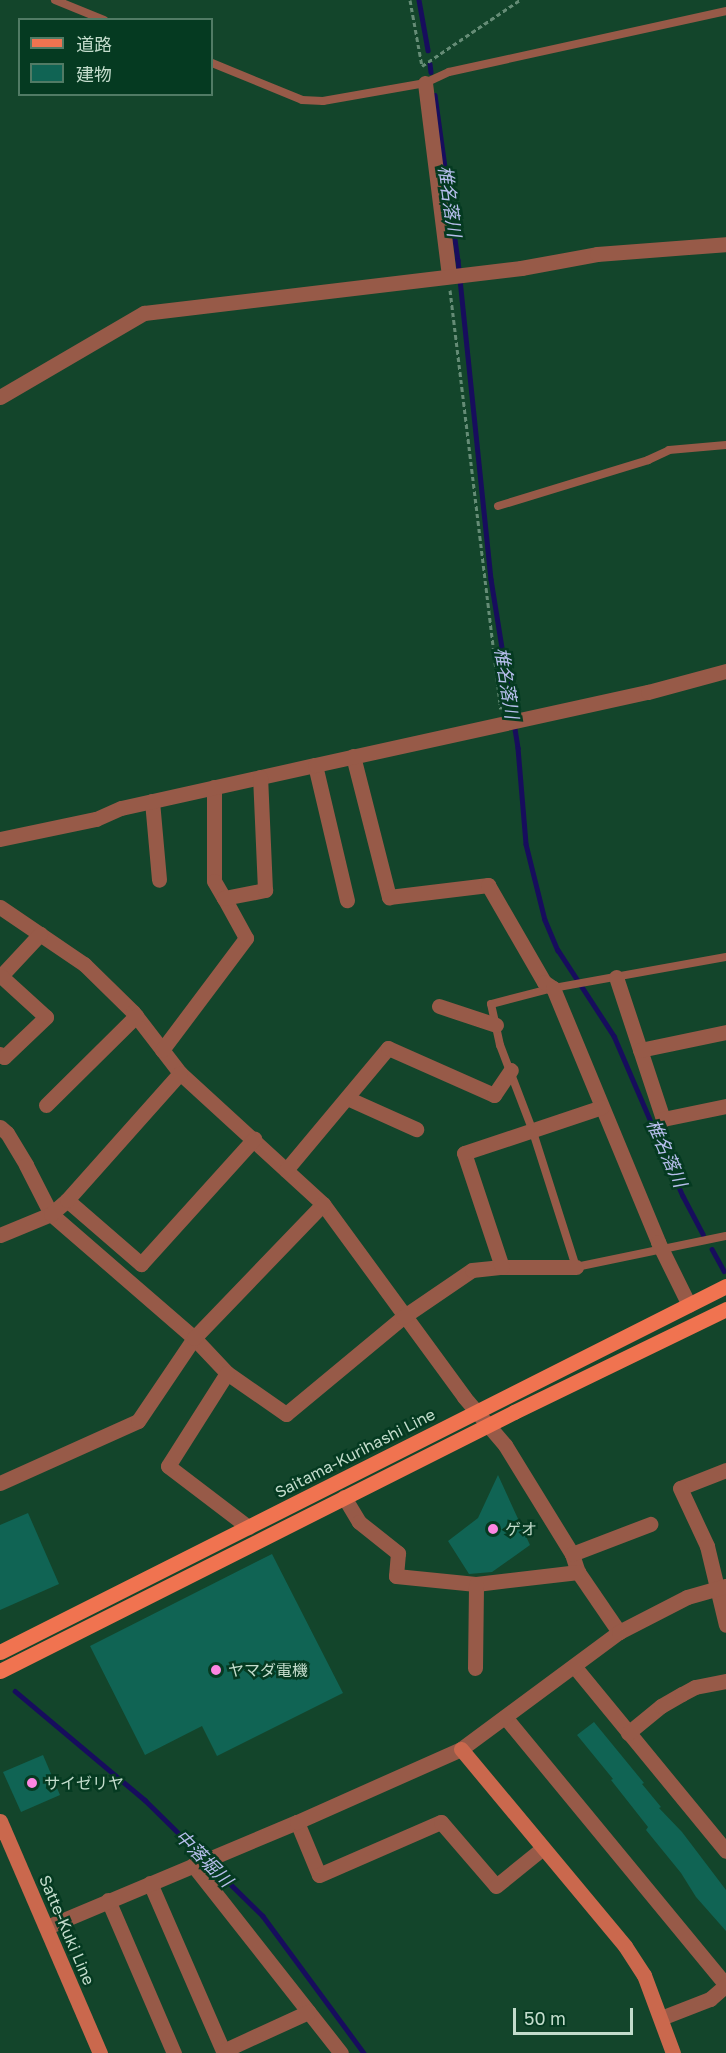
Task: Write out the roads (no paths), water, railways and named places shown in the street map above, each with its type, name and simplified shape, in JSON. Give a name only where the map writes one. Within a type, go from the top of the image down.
[{"type":"main road","name":"Saitama-Kurihashi Line","points":[[0,1653],[726,1286]]},
{"type":"main road","name":"Saitama-Kurihashi Line","points":[[0,1671],[488,1425],[726,1309]]},
{"type":"street","points":[[425,83],[449,276]]},
{"type":"street","points":[[0,397],[144,313],[521,268],[597,254],[726,244]]},
{"type":"street","points":[[0,839],[96,819],[121,808],[502,722],[648,692],[726,671]]},
{"type":"street","points":[[353,756],[389,897],[488,885],[544,982],[553,988],[661,1249],[689,1305]]},
{"type":"street","points":[[315,765],[347,900]]},
{"type":"street","points":[[224,898],[266,890],[260,777]]},
{"type":"street","points":[[162,1050],[246,938],[214,881],[214,787]]},
{"type":"street","points":[[152,801],[159,880]]},
{"type":"street","points":[[0,907],[84,963],[136,1016],[180,1074],[323,1204],[403,1317],[476,1412],[505,1445],[572,1554],[578,1572],[619,1632]]},
{"type":"street","points":[[0,1054],[4,1057],[46,1017],[0,976],[40,934]]},
{"type":"street","points":[[616,977],[663,1119],[726,1106]]},
{"type":"street","points":[[439,1006],[496,1025]]},
{"type":"street","points":[[46,1105],[136,1016]]},
{"type":"street","points":[[640,1050],[726,1032]]},
{"type":"street","points":[[286,1170],[388,1048],[494,1095],[511,1070]]},
{"type":"street","points":[[0,1235],[51,1214],[67,1200],[180,1074]]},
{"type":"street","points":[[346,1098],[416,1129]]},
{"type":"street","points":[[502,1267],[464,1153],[602,1107]]},
{"type":"street","points":[[0,1127],[26,1165],[51,1214],[194,1338],[227,1373],[286,1414],[403,1317],[472,1270],[502,1267],[576,1267]]},
{"type":"street","points":[[67,1200],[141,1264],[254,1139]]},
{"type":"street","points":[[0,1483],[138,1421],[194,1338],[323,1204]]},
{"type":"street","points":[[227,1373],[168,1466],[248,1527]]},
{"type":"street","points":[[726,1470],[680,1488],[722,1586],[726,1625]]},
{"type":"street","points":[[344,1497],[360,1522],[399,1553],[396,1576],[476,1584],[502,1579],[578,1572]]},
{"type":"street","points":[[572,1554],[651,1524]]},
{"type":"street","points":[[475,1668],[476,1584]]},
{"type":"street","points":[[47,1927],[297,1822],[460,1749],[619,1632],[687,1597],[722,1586]]},
{"type":"street","points":[[574,1666],[726,1851]]},
{"type":"street","points":[[628,1733],[661,1706],[695,1687],[726,1681]]},
{"type":"street","points":[[505,1717],[726,1985],[710,1999],[662,2018]]},
{"type":"street","points":[[460,1749],[625,1946],[644,1975],[662,2018],[673,2053]]},
{"type":"street","name":"Satte-Kuki Line","points":[[0,1821],[100,2053]]},
{"type":"street","points":[[297,1822],[319,1875],[441,1822],[496,1886],[543,1848]]},
{"type":"street","points":[[193,1865],[342,2053]]},
{"type":"street","points":[[150,1883],[223,2051],[308,2012]]},
{"type":"street","points":[[108,1900],[174,2053]]},
{"type":"lane","points":[[55,0],[99,18]]},
{"type":"lane","points":[[213,63],[312,101],[425,83],[449,72],[726,11]]},
{"type":"lane","points":[[498,506],[648,460],[669,450],[726,444]]},
{"type":"lane","points":[[726,957],[553,988],[491,1004],[500,1045],[532,1129],[576,1267],[726,1236]]},
{"type":"waterway","name":"椎名落川","points":[[419,0],[428,50]]},
{"type":"waterway","name":"椎名落川","points":[[430,64],[431,72]]},
{"type":"waterway","name":"椎名落川","points":[[435,95],[458,260],[491,579],[518,748],[526,844],[545,920],[558,950],[614,1036],[683,1196],[703,1234]]},
{"type":"waterway","name":"椎名落川","points":[[712,1249],[724,1271]]},
{"type":"waterway","name":"中落堀川","points":[[15,1691],[145,1800],[263,1916],[364,2053]]},
{"type":"place","name":"ゲオ","points":[[493,1529]]},
{"type":"place","name":"ヤマダ電機","points":[[216,1670]]},
{"type":"place","name":"サイゼリヤ","points":[[32,1783]]}]
